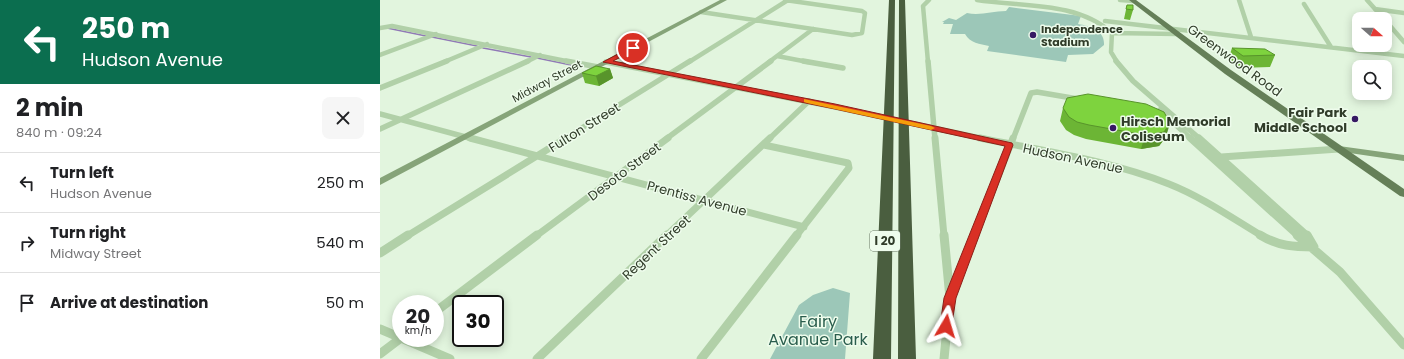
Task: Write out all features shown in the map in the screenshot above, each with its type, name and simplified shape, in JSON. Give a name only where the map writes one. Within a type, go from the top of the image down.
[{"type":"highway","name":"I 20","points":[[882,359],[887,116],[892,0]]},
{"type":"highway","name":"I 20","points":[[902,0],[907,359]]},
{"type":"main road","name":"Greenwood Road","points":[[1133,1],[1176,34],[1404,194]]},
{"type":"street","name":"Midway Street","points":[[380,182],[724,0]]},
{"type":"street","points":[[701,12],[852,36],[862,33],[864,12],[786,0]]},
{"type":"street","name":"Fulton Street","points":[[380,253],[786,0]]},
{"type":"street","points":[[826,6],[833,0]]},
{"type":"street","points":[[929,0],[923,6],[950,298],[944,359]]},
{"type":"street","points":[[977,0],[1075,13],[1097,20],[1108,27],[1112,33],[1110,47],[1118,63],[1133,82],[1158,108],[1296,235],[1314,247],[1341,274],[1404,345]]},
{"type":"street","points":[[1120,0],[1133,1]]},
{"type":"street","points":[[1239,0],[1251,37]]},
{"type":"street","points":[[1367,0],[1375,10],[1404,12]]},
{"type":"street","points":[[1304,4],[1330,47]]},
{"type":"street","points":[[1105,20],[1404,56]]},
{"type":"street","points":[[380,28],[388,26],[437,34],[598,67]]},
{"type":"street","points":[[1392,29],[1404,42]]},
{"type":"street","name":"Desoto Street","points":[[444,305],[813,30]]},
{"type":"street","points":[[1112,33],[1176,34]]},
{"type":"street","points":[[380,55],[437,34]]},
{"type":"street","points":[[380,88],[487,44]]},
{"type":"street","points":[[380,129],[540,55]]},
{"type":"street","points":[[777,56],[843,68]]},
{"type":"street","name":"Hudson Avenue","points":[[606,62],[809,101],[1121,168],[1153,177],[1198,197],[1272,242],[1291,247],[1314,247]]},
{"type":"street","points":[[950,298],[1009,145],[1031,93],[1034,92],[1083,100]]},
{"type":"street","name":"Regent Street","points":[[537,359],[809,101]]},
{"type":"street","points":[[1155,104],[1167,109],[1221,157],[1308,236],[1314,247]]},
{"type":"street","name":"Prentiss Avenue","points":[[380,114],[804,227]]},
{"type":"street","points":[[701,359],[848,171],[848,163],[764,145]]},
{"type":"street","points":[[1221,157],[1339,149],[1404,158]]},
{"type":"street","points":[[380,329],[392,334]]},
{"type":"street","points":[[380,354],[392,345]]},
{"type":"street","points":[[422,347],[450,359]]},
{"type":"green space","name":"Independence Stadium","points":[[1009,7],[1081,16],[1078,24],[1087,26],[1099,32],[1104,40],[1104,45],[1093,54],[1068,55],[1066,62],[987,51],[989,46],[972,41],[965,34],[950,34],[953,24],[943,24],[944,22],[942,22],[949,18],[956,20],[967,13],[977,14],[1006,11]]},
{"type":"green space","name":"Fairy Avanue Park","points":[[833,288],[850,293],[845,359],[770,359],[799,305],[813,295]]},
{"type":"building","points":[[1127,5],[1133,5],[1133,10],[1126,9]]},
{"type":"building","points":[[1232,48],[1265,49],[1275,55],[1243,56]]},
{"type":"building","points":[[596,66],[610,69],[596,76],[582,73]]},
{"type":"building","points":[[1088,94],[1146,104],[1164,112],[1170,123],[1164,132],[1145,135],[1077,122],[1069,117],[1063,108],[1067,98]]},
{"type":"waterway","points":[[387,28],[426,36]]},
{"type":"waterway","points":[[432,37],[477,46]]},
{"type":"waterway","points":[[483,48],[531,57]]},
{"type":"waterway","points":[[537,58],[571,65]]},
{"type":"slow traffic","points":[[807,101],[931,128]]},
{"type":"place","name":"Independence Stadium","points":[[1033,35]]},
{"type":"place","name":"Fair Park Middle School","points":[[1355,119]]},
{"type":"place","name":"Hirsch Memorial Coliseum","points":[[1113,128]]},
{"type":"route","points":[[633,48],[606,62],[835,106],[1009,145],[950,298],[946,326]]}]
